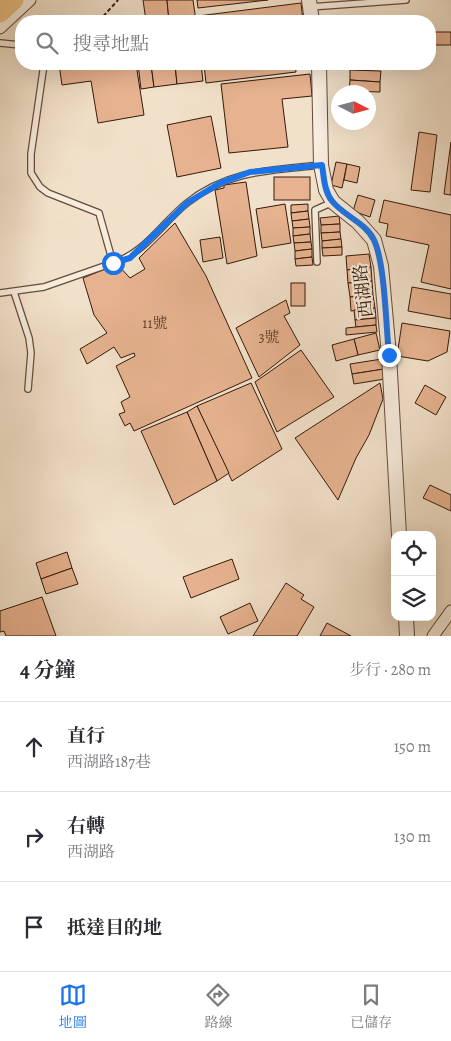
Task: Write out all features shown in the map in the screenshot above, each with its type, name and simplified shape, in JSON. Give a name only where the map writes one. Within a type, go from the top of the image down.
[{"type":"highway","points":[[0,13],[14,0]]},
{"type":"street","points":[[0,28],[30,0]]},
{"type":"street","points":[[319,70],[322,165],[326,190],[333,202]]},
{"type":"street","name":"西湖路","points":[[333,202],[358,222],[374,240],[381,266],[389,355],[399,531]]},
{"type":"street","points":[[433,636],[451,611]]},
{"type":"street","points":[[406,621],[407,636]]},
{"type":"lane","points":[[309,3],[406,0]]},
{"type":"lane","points":[[0,43],[15,44]]},
{"type":"lane","points":[[43,70],[31,154],[31,173],[40,187],[48,193],[99,213],[113,263]]},
{"type":"lane","points":[[0,293],[44,287],[130,258],[187,203],[215,186],[250,172],[322,165]]},
{"type":"lane","points":[[317,262],[315,210],[333,202]]},
{"type":"lane","points":[[14,292],[29,338],[31,354],[28,389]]},
{"type":"path","points":[[104,15],[118,0]]},
{"type":"building","points":[[143,0],[167,0],[168,15],[145,15]]},
{"type":"building","points":[[167,0],[193,0],[195,15],[168,15]]},
{"type":"building","points":[[197,0],[268,0],[198,8]]},
{"type":"building","points":[[301,3],[302,15],[206,15]]},
{"type":"building","points":[[436,32],[451,32],[451,45],[436,45]]},
{"type":"building","points":[[60,70],[137,70],[144,115],[98,123],[91,81],[62,85]]},
{"type":"building","points":[[139,70],[152,70],[154,87],[141,89]]},
{"type":"building","points":[[152,70],[176,70],[177,84],[154,87]]},
{"type":"building","points":[[176,70],[202,70],[203,81],[177,84]]},
{"type":"building","points":[[205,70],[296,70],[296,72],[206,83]]},
{"type":"building","points":[[350,70],[381,71],[380,82],[350,80]]},
{"type":"building","points":[[310,74],[312,96],[282,99],[288,147],[229,153],[221,84]]},
{"type":"building","points":[[350,80],[380,82],[380,92],[376,92],[376,85],[350,85]]},
{"type":"building","points":[[211,116],[221,168],[177,177],[167,125]]},
{"type":"building","points":[[419,132],[437,135],[430,192],[411,190]]},
{"type":"building","points":[[451,142],[451,195],[444,194]]},
{"type":"building","points":[[336,162],[347,164],[342,188],[331,185]]},
{"type":"building","points":[[347,164],[360,167],[357,183],[344,180]]},
{"type":"building","points":[[274,177],[310,177],[310,200],[274,200]]},
{"type":"building","points":[[246,182],[257,256],[227,264],[215,190],[224,188],[224,185]]},
{"type":"building","points":[[358,195],[375,200],[370,217],[353,211]]},
{"type":"building","points":[[384,200],[451,215],[451,289],[421,282],[429,245],[386,236],[388,224],[379,222]]},
{"type":"building","points":[[285,204],[291,243],[262,248],[256,209]]},
{"type":"building","points":[[308,204],[308,211],[291,213],[291,205]]},
{"type":"building","points":[[308,211],[309,219],[292,221],[291,213]]},
{"type":"building","points":[[339,216],[340,224],[321,225],[320,218]]},
{"type":"building","points":[[309,219],[310,227],[293,228],[292,221]]},
{"type":"building","points":[[175,223],[206,276],[252,378],[134,431],[130,423],[125,426],[119,414],[125,412],[121,402],[130,397],[116,366],[135,356],[134,353],[121,358],[114,347],[87,364],[80,349],[107,333],[94,315],[83,278],[117,264],[130,278],[145,269],[139,258]]},
{"type":"building","points":[[340,224],[340,232],[321,233],[321,225]]},
{"type":"building","points":[[310,227],[310,234],[293,236],[293,228]]},
{"type":"building","points":[[340,232],[341,239],[322,241],[321,233]]},
{"type":"building","points":[[310,234],[311,242],[294,243],[293,236]]},
{"type":"building","points":[[220,237],[223,258],[203,262],[200,240]]},
{"type":"building","points":[[341,239],[342,247],[322,248],[322,241]]},
{"type":"building","points":[[311,242],[312,249],[295,251],[294,243]]},
{"type":"building","points":[[342,247],[342,255],[323,256],[322,248]]},
{"type":"building","points":[[312,249],[312,257],[295,259],[295,251]]},
{"type":"building","points":[[369,254],[371,267],[347,270],[346,256]]},
{"type":"building","points":[[312,257],[313,265],[296,266],[295,259]]},
{"type":"building","points":[[371,267],[372,281],[348,283],[347,270]]},
{"type":"building","points":[[372,281],[373,295],[350,297],[348,283]]},
{"type":"building","points":[[291,283],[305,283],[305,306],[291,306]]},
{"type":"building","points":[[412,287],[451,294],[451,319],[408,311]]},
{"type":"building","points":[[373,295],[375,308],[351,311],[350,297]]},
{"type":"building","points":[[286,300],[290,313],[284,316],[300,345],[259,377],[236,328]]},
{"type":"building","points":[[375,308],[376,318],[355,320],[354,310]]},
{"type":"building","points":[[376,318],[376,325],[356,327],[355,320]]},
{"type":"building","points":[[402,323],[450,331],[447,352],[428,361],[397,356]]},
{"type":"building","points":[[376,325],[377,332],[346,335],[346,328]]},
{"type":"building","points":[[376,333],[380,350],[358,355],[354,339]]},
{"type":"building","points":[[354,339],[358,355],[336,361],[332,345]]},
{"type":"building","points":[[301,350],[334,397],[277,432],[255,382]]},
{"type":"building","points":[[382,359],[384,369],[352,374],[350,364]]},
{"type":"building","points":[[384,369],[385,379],[354,384],[352,374]]},
{"type":"building","points":[[251,383],[282,449],[232,481],[197,406]]},
{"type":"building","points":[[380,383],[383,399],[369,435],[356,458],[338,500],[295,438]]},
{"type":"building","points":[[425,385],[446,397],[436,415],[415,403]]},
{"type":"building","points":[[197,406],[229,473],[217,481],[187,412]]},
{"type":"building","points":[[187,412],[217,481],[174,505],[141,431]]},
{"type":"building","points":[[430,485],[451,495],[451,511],[423,498]]},
{"type":"building","points":[[67,552],[72,568],[41,579],[36,563]]},
{"type":"building","points":[[232,559],[239,579],[191,598],[183,577]]},
{"type":"building","points":[[72,568],[78,584],[46,594],[41,579]]},
{"type":"building","points":[[286,583],[304,595],[301,599],[314,607],[297,636],[253,636]]},
{"type":"building","points":[[42,597],[56,636],[6,636],[4,631],[0,632],[0,611]]},
{"type":"building","points":[[250,603],[258,621],[228,634],[220,617]]},
{"type":"building","points":[[327,623],[351,636],[320,636]]},
{"type":"route","points":[[113,263],[130,258],[187,203],[209,188],[250,172],[322,165],[326,190],[333,202],[358,222],[374,240],[381,266],[389,355]]}]
